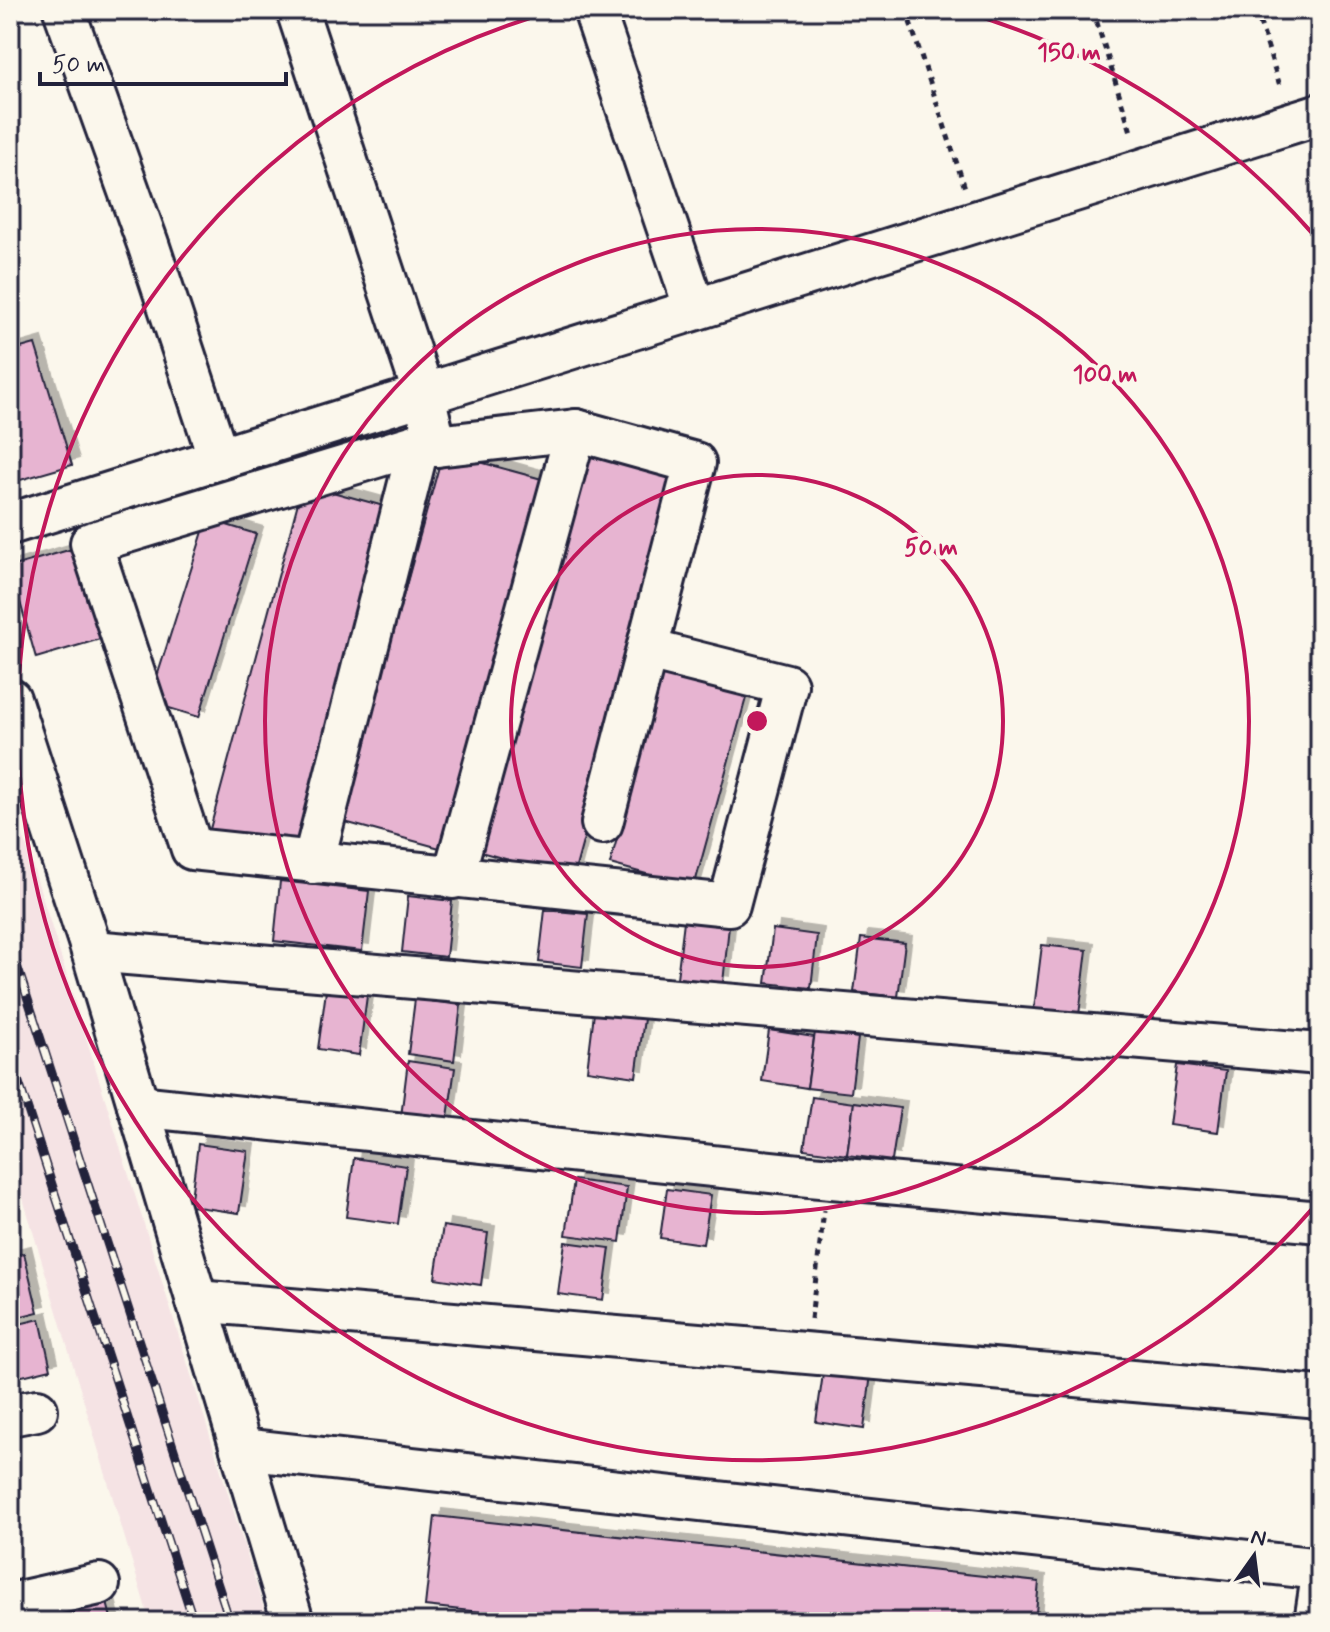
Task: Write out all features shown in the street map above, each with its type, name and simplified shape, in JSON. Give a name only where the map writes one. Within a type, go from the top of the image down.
[{"type":"street","points":[[64,10],[148,244],[219,459]]},
{"type":"street","points":[[297,10],[424,395],[427,445],[313,863]]},
{"type":"street","points":[[594,10],[695,309]]},
{"type":"street","points":[[10,524],[1306,119]]},
{"type":"street","points":[[453,878],[576,430]]},
{"type":"street","points":[[602,823],[695,463],[576,430],[427,445],[91,543],[192,849],[729,905],[787,685],[648,650]]},
{"type":"street","points":[[10,699],[92,951],[293,1622]]},
{"type":"street","points":[[92,951],[1320,1054]]},
{"type":"street","points":[[138,1106],[827,1177],[1320,1222]]},
{"type":"street","points":[[197,1301],[1320,1397]]},
{"type":"street","points":[[241,1449],[1320,1569]]},
{"type":"street","points":[[10,1604],[99,1584]]},
{"type":"street","points":[[1315,1622],[1320,1589]]},
{"type":"path","points":[[906,10],[976,222]]},
{"type":"path","points":[[1093,10],[1142,170]]},
{"type":"path","points":[[1256,10],[1306,119]]},
{"type":"path","points":[[807,1354],[827,1177]]},
{"type":"shaded area","points":[[10,793],[268,1622],[150,1622],[10,1155]]},
{"type":"building","points":[[35,344],[72,465],[10,483],[10,351]]},
{"type":"building","points":[[443,452],[549,481],[447,850],[341,821]]},
{"type":"building","points":[[586,454],[682,480],[573,878],[477,851]]},
{"type":"building","points":[[303,484],[391,508],[297,853],[210,829]]},
{"type":"building","points":[[207,519],[256,534],[199,717],[149,702]]},
{"type":"building","points":[[72,549],[100,639],[36,658],[10,567]]},
{"type":"building","points":[[665,664],[749,687],[694,887],[610,864]]},
{"type":"building","points":[[280,881],[369,891],[362,951],[274,941]]},
{"type":"building","points":[[408,896],[452,901],[446,957],[402,952]]},
{"type":"building","points":[[545,910],[588,914],[582,967],[539,962]]},
{"type":"building","points":[[684,921],[729,926],[723,983],[677,978]]},
{"type":"building","points":[[773,929],[817,935],[811,988],[766,983]]},
{"type":"building","points":[[861,938],[905,943],[898,997],[854,992]]},
{"type":"building","points":[[1042,945],[1087,950],[1079,1015],[1034,1009]]},
{"type":"building","points":[[326,991],[367,996],[359,1055],[318,1049]]},
{"type":"building","points":[[415,999],[461,1005],[454,1061],[408,1054]]},
{"type":"building","points":[[594,1013],[644,1019],[636,1077],[587,1070]]},
{"type":"building","points":[[769,1030],[814,1037],[807,1088],[762,1081]]},
{"type":"building","points":[[815,1032],[858,1038],[851,1093],[807,1088]]},
{"type":"building","points":[[408,1061],[455,1068],[447,1124],[401,1117]]},
{"type":"building","points":[[1177,1065],[1226,1071],[1218,1132],[1169,1125]]},
{"type":"building","points":[[812,1097],[854,1103],[847,1155],[804,1149]]},
{"type":"building","points":[[854,1102],[900,1108],[892,1161],[847,1155]]},
{"type":"building","points":[[198,1144],[248,1151],[239,1213],[190,1206]]},
{"type":"building","points":[[354,1158],[406,1166],[398,1224],[346,1217]]},
{"type":"building","points":[[574,1180],[627,1187],[620,1242],[566,1235]]},
{"type":"building","points":[[667,1189],[711,1195],[703,1244],[660,1238]]},
{"type":"building","points":[[443,1226],[488,1233],[481,1285],[435,1278]]},
{"type":"building","points":[[565,1242],[610,1248],[603,1300],[558,1294]]},
{"type":"building","points":[[24,1253],[38,1312],[10,1319],[10,1256]]},
{"type":"building","points":[[40,1319],[51,1369],[10,1379],[10,1326]]},
{"type":"building","points":[[824,1367],[871,1374],[864,1429],[816,1422]]},
{"type":"building","points":[[435,1516],[1039,1582],[1035,1622],[571,1622],[425,1606]]},
{"type":"building","points":[[107,1602],[112,1622],[49,1622],[48,1615]]},
{"type":"railway","points":[[10,944],[230,1622]]},
{"type":"railway","points":[[10,1055],[194,1622]]}]
